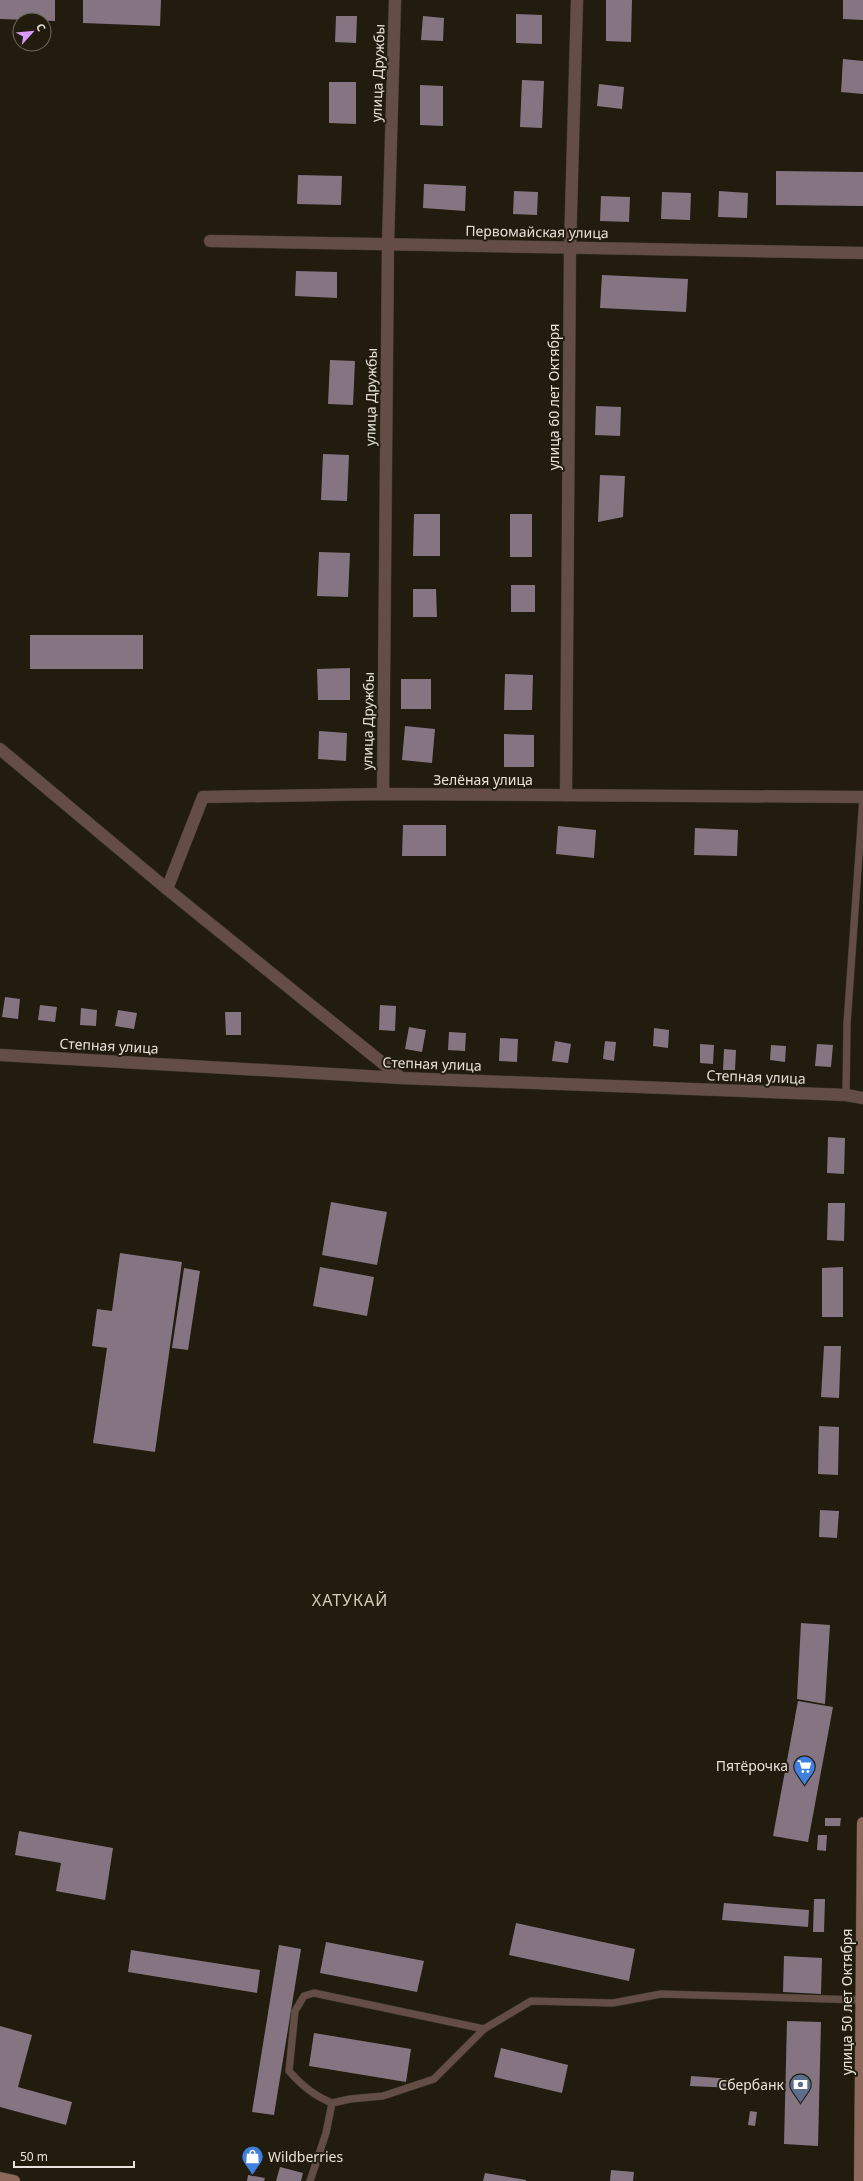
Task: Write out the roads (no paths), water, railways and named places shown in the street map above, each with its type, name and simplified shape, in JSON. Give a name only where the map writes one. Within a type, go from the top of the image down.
[{"type":"street","name":"улица Дружбы","points":[[383,794],[388,244],[395,0]]},
{"type":"street","name":"улица 60 лет Октября","points":[[566,795],[570,248],[577,0]]},
{"type":"street","name":"Первомайская улица","points":[[210,241],[863,253]]},
{"type":"street","points":[[0,749],[167,889],[402,1078]]},
{"type":"street","name":"Зелёная улица","points":[[167,889],[202,797],[383,794],[863,797]]},
{"type":"street","name":"Степная улица","points":[[0,1055],[402,1078],[846,1095],[863,1098]]},
{"type":"street","name":"улица 50 лет Октября","points":[[860,2181],[863,1823]]},
{"type":"street","points":[[0,2178],[14,2181]]},
{"type":"lane","points":[[846,1095],[847,1024],[863,797]]},
{"type":"lane","points":[[484,2030],[314,1993],[304,1996],[295,2011],[289,2071],[300,2085],[320,2098],[332,2103],[350,2099],[383,2096],[434,2079],[484,2030],[531,2001],[613,2003],[661,1994],[862,2000]]},
{"type":"lane","points":[[310,2181],[326,2133],[332,2103]]},
{"type":"place","name":"Пятёрочка","points":[[804,1786]]},
{"type":"place","name":"Сбербанк","points":[[800,2104]]},
{"type":"place","name":"Wildberries","points":[[252,2176]]},
{"type":"district","name":"ХАТУКАЙ","points":[[350,1600]]}]
